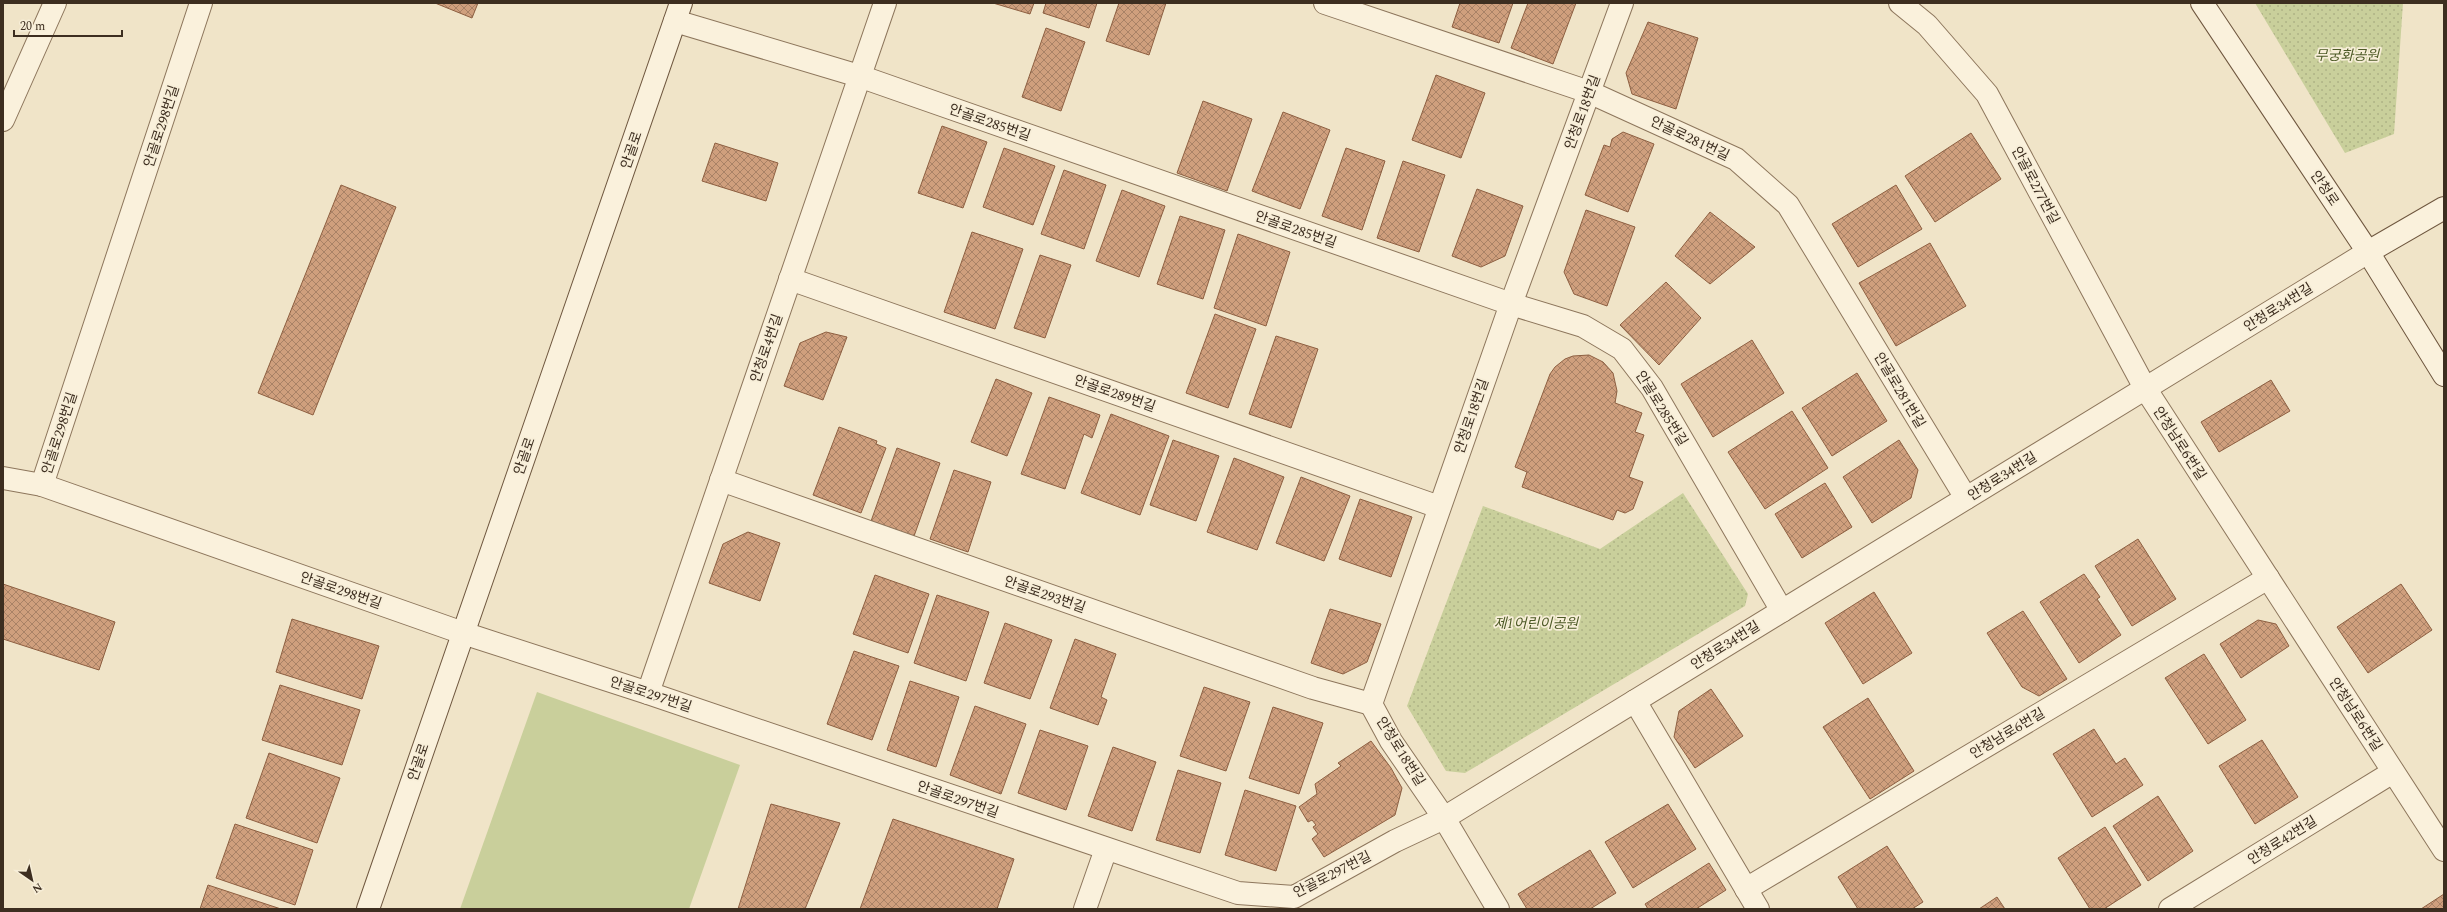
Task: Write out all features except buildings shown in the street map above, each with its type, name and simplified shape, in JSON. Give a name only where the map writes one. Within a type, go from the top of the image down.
[{"type":"street","points":[[3,120],[55,3]]},
{"type":"street","name":"안골로298번길","points":[[201,3],[42,485],[463,633]]},
{"type":"street","name":"안청로4번길","points":[[648,693],[885,3]]},
{"type":"street","name":"안골로281번길","points":[[1325,3],[1589,92],[1736,159],[1788,205],[1966,498]]},
{"type":"street","name":"안청로18번길","points":[[1498,909],[1444,818],[1391,741],[1372,704],[1439,507],[1511,304],[1622,3]]},
{"type":"street","name":"안골로277번길","points":[[1900,3],[1927,25],[1987,94],[2145,388]]},
{"type":"street","name":"안청로","points":[[2202,3],[2368,252],[2444,375]]},
{"type":"street","name":"안골로285번길","points":[[678,12],[1511,304],[1583,326],[1622,349],[1652,388],[1782,611]]},
{"type":"street","name":"안골로","points":[[368,909],[678,12]]},
{"type":"street","name":"안청로34번길","points":[[1444,818],[2145,388],[2368,252],[2444,208]]},
{"type":"street","name":"안골로289번길","points":[[790,279],[1439,507]]},
{"type":"street","name":"안청남로6번길","points":[[2145,388],[2444,850]]},
{"type":"street","points":[[3,478],[42,485]]},
{"type":"street","name":"안골로293번길","points":[[720,480],[1313,688],[1372,704]]},
{"type":"street","name":"안청남로6번길","points":[[1746,889],[2268,578]]},
{"type":"street","name":"안골로297번길","points":[[463,633],[648,693],[1238,893],[1294,897],[1395,841],[1444,818]]},
{"type":"street","points":[[1635,701],[1758,909]]},
{"type":"street","name":"안청로42번길","points":[[2170,909],[2393,772]]},
{"type":"street","points":[[1085,909],[1106,849]]},
{"type":"green space","name":"무궁화공원","points":[[2255,3],[2403,3],[2394,134],[2345,153]]},
{"type":"green space","name":"제1어린이공원","points":[[1683,493],[1748,594],[1745,606],[1465,773],[1446,771],[1407,706],[1483,506],[1600,549]]},
{"type":"green space","points":[[537,692],[740,765],[689,909],[460,909]]}]
